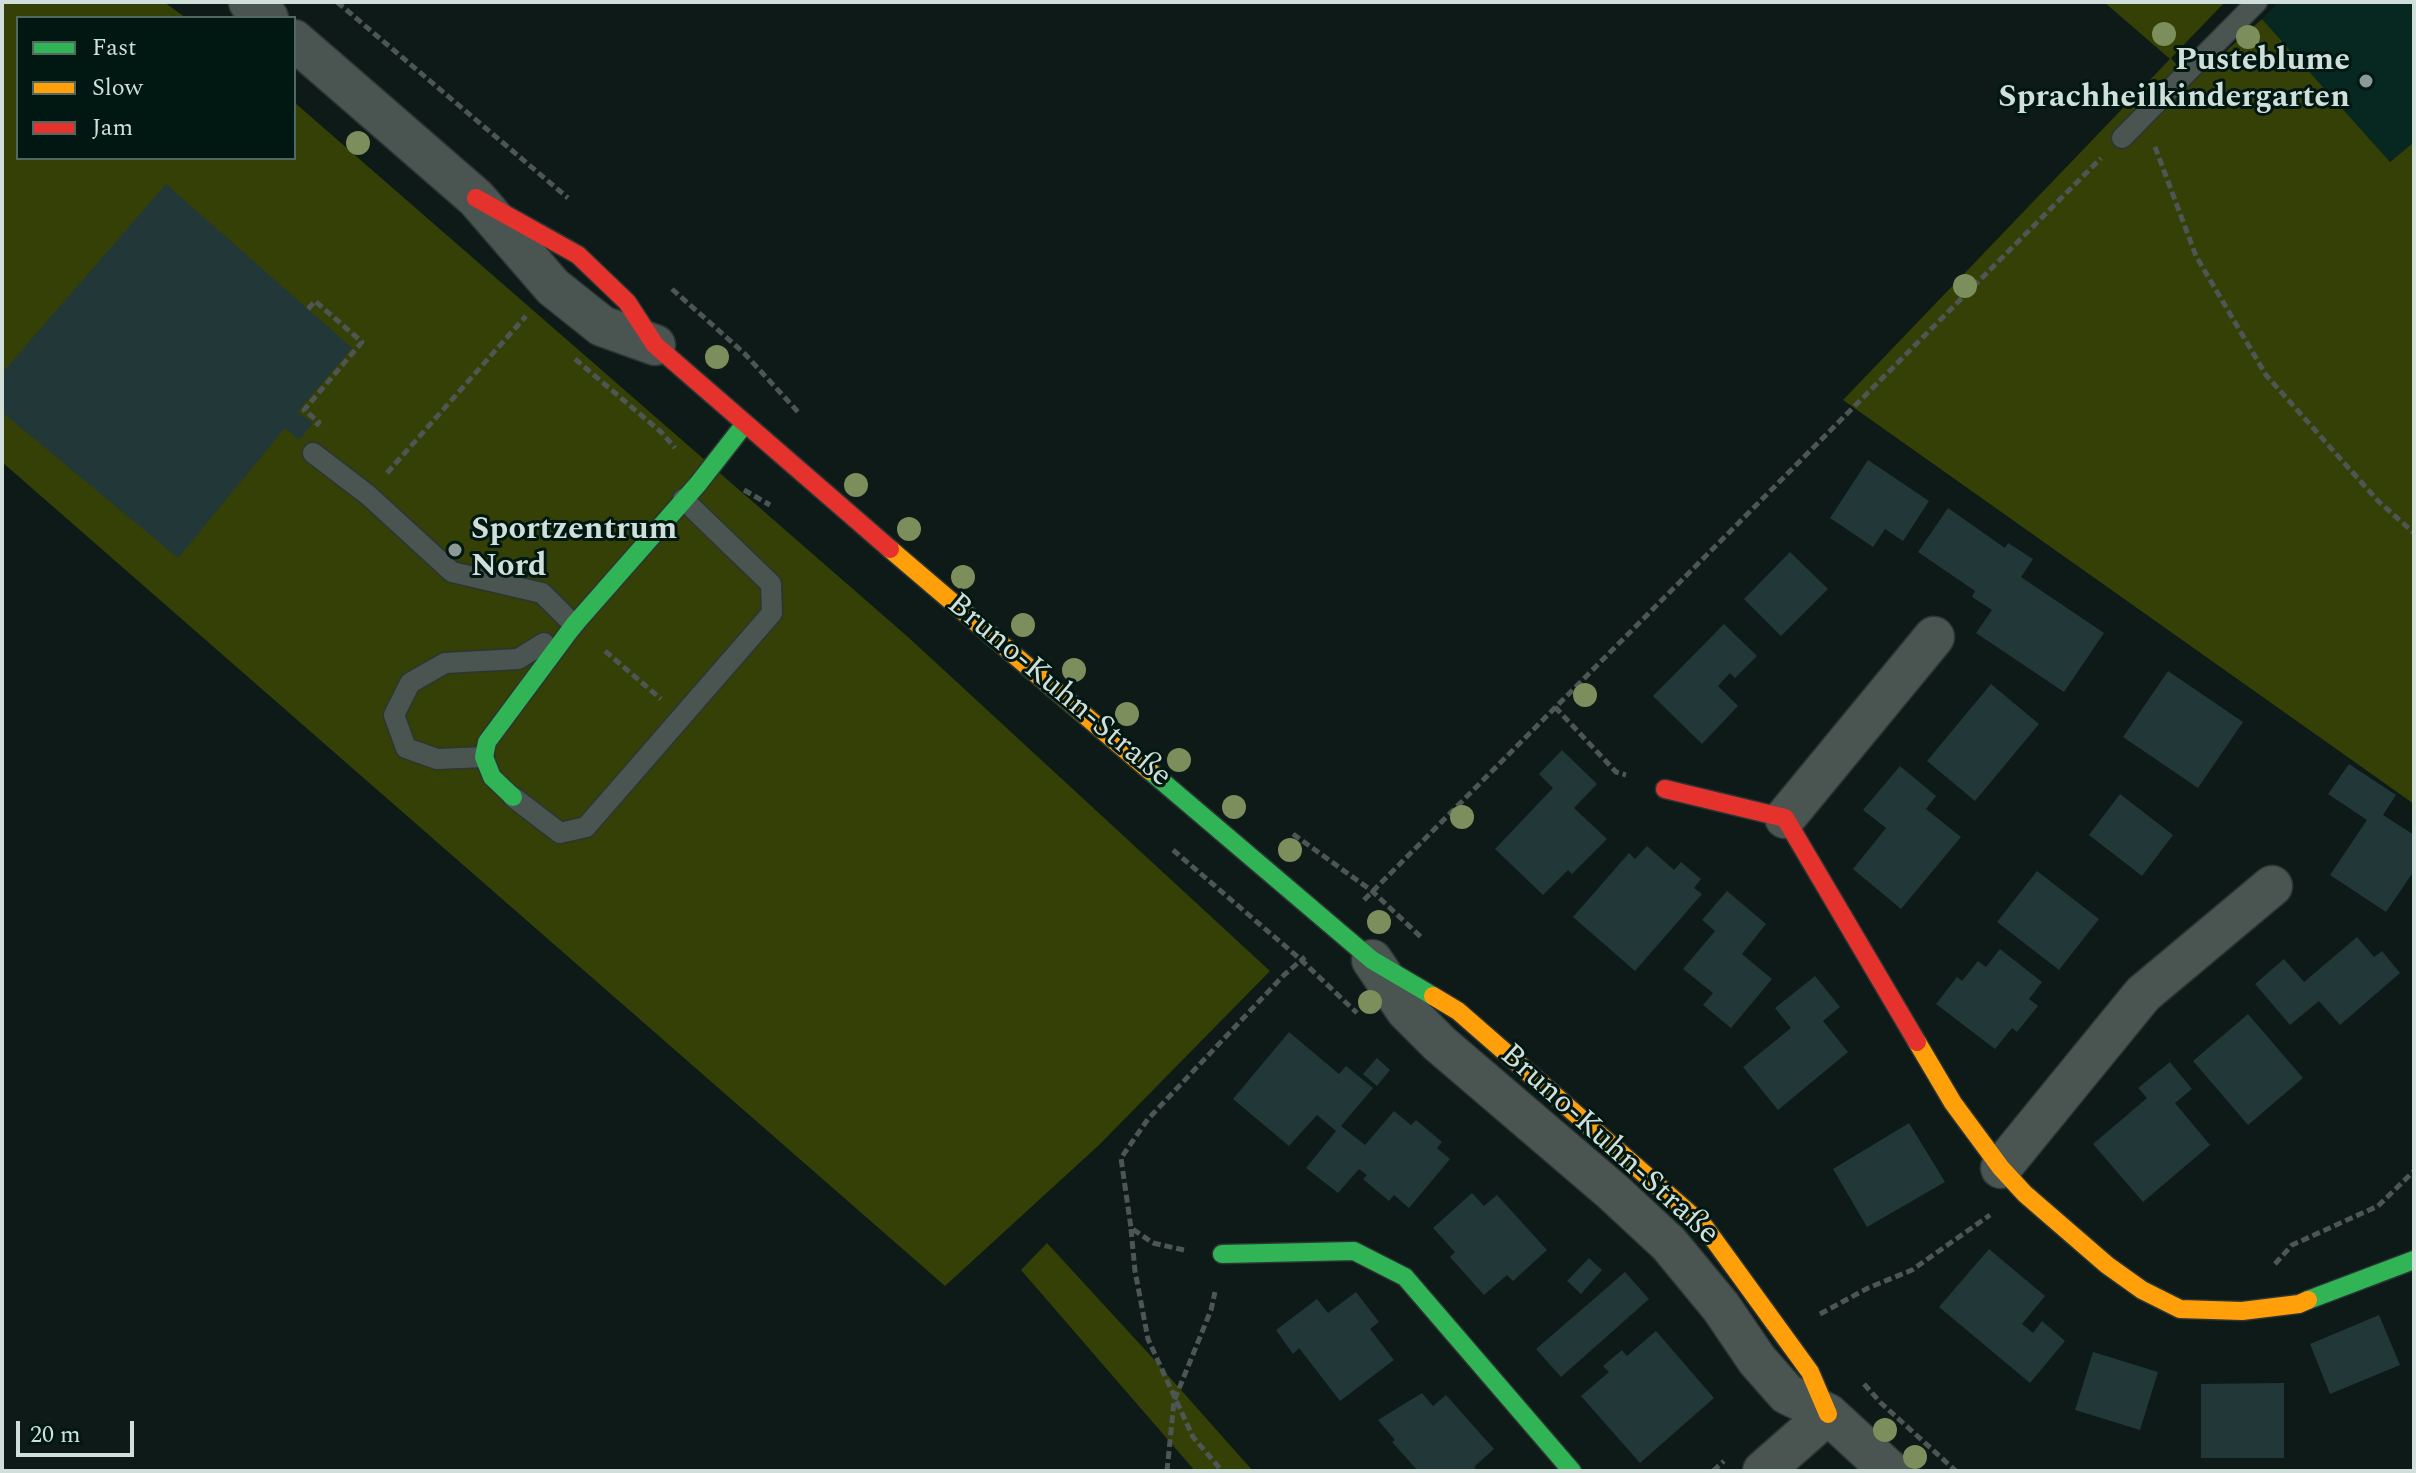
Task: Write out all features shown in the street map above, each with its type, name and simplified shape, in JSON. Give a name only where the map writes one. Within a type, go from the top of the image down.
[{"type":"street","points":[[249,2],[266,16]]},
{"type":"street","name":"Bruno-Kuhn-Straße","points":[[296,42],[476,198],[553,287],[602,326],[655,345],[744,425],[1372,960],[1406,1010],[1440,1044],[1669,1244],[1721,1307],[1757,1360],[1787,1394],[1828,1414],[1890,1471]]},
{"type":"street","points":[[513,797],[492,777],[484,757],[487,742],[574,625],[710,470],[744,425]]},
{"type":"street","points":[[1785,818],[1934,637]]},
{"type":"street","points":[[1665,789],[1785,818],[1953,1103],[2013,1181],[2107,1265],[2142,1290],[2180,1309],[2261,1309],[2299,1304],[2414,1260]]},
{"type":"street","points":[[2013,1181],[2143,994],[2272,886]]},
{"type":"street","points":[[1222,1254],[1354,1251],[1405,1277],[1572,1471]]},
{"type":"street","points":[[1763,1471],[1828,1414]]},
{"type":"lane","points":[[2122,138],[2257,2]]},
{"type":"lane","points":[[313,453],[368,495],[452,572],[542,593],[574,625],[518,659],[445,663],[410,683],[394,715],[406,748],[437,759],[484,757]]},
{"type":"lane","points":[[513,797],[560,833],[586,827],[772,613],[771,584],[683,499]]},
{"type":"path","points":[[2143,116],[2196,256],[2266,375],[2378,501],[2414,533]]},
{"type":"path","points":[[1222,1471],[1193,1437],[1148,1339],[1135,1271],[1121,1158],[1148,1119],[1284,975],[1337,929],[2122,138]]},
{"type":"path","points":[[308,309],[315,301],[362,342],[304,410],[319,422],[313,429]]},
{"type":"path","points":[[368,495],[525,317],[536,327]]},
{"type":"path","points":[[570,355],[661,432],[681,455],[776,509]]},
{"type":"path","points":[[574,625],[681,715]]},
{"type":"path","points":[[1555,707],[1616,772],[1665,789]]},
{"type":"path","points":[[1168,846],[1359,1014]]},
{"type":"path","points":[[2261,1309],[2267,1272],[2292,1245],[2378,1206],[2414,1171]]},
{"type":"path","points":[[1811,1319],[1868,1288],[1912,1270],[2005,1205],[2013,1181]]},
{"type":"path","points":[[1131,1228],[1153,1243],[1202,1254],[1222,1254],[1211,1310],[1174,1401],[1167,1471]]},
{"type":"path","points":[[1861,1382],[1956,1471]]},
{"type":"shaded area","name":"Pusteblume Sprachheilkindergarten","points":[[2279,2],[2414,2],[2414,142],[2390,162],[2262,19]]},
{"type":"green space","name":"Sportzentrum Nord","points":[[2,2],[164,2],[183,16],[16,16],[16,160],[296,160],[296,104],[908,637],[1270,971],[1099,1145],[945,1286],[2,462]]},
{"type":"green space","points":[[2104,2],[2225,2],[2171,58],[2191,82],[2262,19],[2390,162],[2414,142],[2414,804],[1843,400],[2170,59]]},
{"type":"green space","points":[[1047,1243],[1253,1471],[1195,1471],[1021,1270]]},
{"type":"building","points":[[166,184],[352,348],[297,412],[313,423],[299,440],[285,428],[178,558],[2,412],[2,373]]},
{"type":"building","points":[[1868,460],[1929,501],[1903,541],[1885,529],[1873,547],[1830,518]]},
{"type":"building","points":[[1948,508],[2005,548],[2008,543],[2033,559],[2021,577],[2104,633],[2064,692],[1976,633],[1992,610],[1972,597],[1975,591],[1918,552]]},
{"type":"building","points":[[1790,552],[1828,589],[1781,636],[1744,599]]},
{"type":"building","points":[[1724,624],[1757,656],[1735,678],[1730,673],[1718,686],[1738,706],[1702,744],[1653,696]]},
{"type":"building","points":[[2168,671],[2243,722],[2198,788],[2123,737]]},
{"type":"building","points":[[1991,684],[2039,724],[1975,801],[1927,761]]},
{"type":"building","points":[[1562,750],[1597,784],[1574,808],[1607,839],[1572,874],[1568,870],[1543,895],[1495,849],[1553,788],[1539,774]]},
{"type":"building","points":[[2349,764],[2396,795],[2383,815],[2414,835],[2414,871],[2386,912],[2330,875],[2367,820],[2328,794]]},
{"type":"building","points":[[1900,766],[1936,796],[1926,809],[1961,837],[1901,909],[1853,869],[1886,828],[1863,810]]},
{"type":"building","points":[[2120,794],[2173,835],[2142,876],[2089,835]]},
{"type":"building","points":[[1647,846],[1674,870],[1681,862],[1701,879],[1694,888],[1702,894],[1635,971],[1573,917],[1629,853],[1635,859]]},
{"type":"building","points":[[2037,871],[2099,919],[2059,970],[1997,922]]},
{"type":"building","points":[[1727,891],[1766,924],[1742,954],[1772,979],[1731,1028],[1703,1005],[1713,993],[1683,969],[1715,931],[1702,920]]},
{"type":"building","points":[[2357,937],[2374,957],[2382,951],[2400,973],[2340,1025],[2319,1001],[2290,1025],[2255,984],[2284,959],[2304,982]]},
{"type":"building","points":[[2000,949],[2042,982],[2029,999],[2038,1006],[2017,1032],[2012,1028],[1995,1049],[1936,1004],[1957,977],[1962,981],[1978,961],[1986,967]]},
{"type":"building","points":[[1815,976],[1840,1007],[1823,1021],[1848,1052],[1778,1110],[1743,1067],[1791,1028],[1775,1008]]},
{"type":"building","points":[[2248,1014],[2303,1078],[2248,1125],[2193,1061]]},
{"type":"building","points":[[1289,1032],[1339,1074],[1346,1066],[1373,1088],[1341,1126],[1365,1145],[1394,1111],[1411,1125],[1416,1120],[1442,1142],[1437,1148],[1450,1159],[1409,1208],[1394,1195],[1389,1201],[1363,1179],[1367,1175],[1359,1169],[1338,1193],[1306,1168],[1336,1131],[1317,1115],[1289,1146],[1233,1099]]},
{"type":"building","points":[[1377,1058],[1390,1070],[1377,1086],[1363,1074]]},
{"type":"building","points":[[2170,1062],[2192,1089],[2175,1103],[2210,1145],[2143,1202],[2093,1144],[2147,1098],[2138,1088]]},
{"type":"building","points":[[1909,1123],[1945,1182],[1867,1227],[1833,1169]]},
{"type":"building","points":[[1472,1193],[1484,1206],[1497,1195],[1547,1250],[1513,1281],[1507,1275],[1484,1295],[1450,1257],[1455,1252],[1433,1228]]},
{"type":"building","points":[[1989,1249],[2045,1296],[2022,1324],[2033,1333],[2042,1321],[2065,1341],[2030,1383],[1939,1307]]},
{"type":"building","points":[[1589,1258],[1602,1270],[1581,1294],[1567,1281]]},
{"type":"building","points":[[1625,1272],[1649,1299],[1561,1377],[1536,1349]]},
{"type":"building","points":[[1356,1292],[1379,1322],[1370,1329],[1394,1360],[1340,1401],[1299,1348],[1293,1354],[1276,1330],[1317,1299],[1328,1313]]},
{"type":"building","points":[[2379,1315],[2400,1365],[2330,1394],[2310,1344]]},
{"type":"building","points":[[1656,1331],[1714,1398],[1640,1463],[1581,1396],[1609,1372],[1603,1366],[1622,1350],[1627,1356]]},
{"type":"building","points":[[2093,1352],[2158,1372],[2140,1430],[2075,1410]]},
{"type":"building","points":[[2284,1383],[2284,1458],[2201,1458],[2201,1384]]},
{"type":"building","points":[[1422,1393],[1433,1406],[1446,1395],[1494,1449],[1474,1467],[1478,1471],[1418,1471],[1392,1442],[1395,1440],[1378,1420]]},
{"type":"traffic: fast","points":[[513,797],[492,777],[484,757],[487,742],[574,625],[698,484],[744,425]]},
{"type":"traffic: fast","points":[[1150,771],[1372,960],[1433,996]]},
{"type":"traffic: fast","points":[[1222,1254],[1354,1251],[1405,1277],[1572,1471]]},
{"type":"traffic: fast","points":[[2308,1300],[2414,1260]]},
{"type":"traffic: slow","points":[[890,549],[1150,771]]},
{"type":"traffic: slow","points":[[1433,996],[1458,1011],[1704,1226],[1810,1372],[1828,1414]]},
{"type":"traffic: slow","points":[[1917,1042],[1953,1103],[2001,1168],[2025,1194],[2107,1265],[2142,1290],[2180,1309],[2242,1311],[2299,1304],[2308,1300]]},
{"type":"traffic: jam","points":[[476,198],[578,255],[627,302],[655,345],[890,549]]},
{"type":"traffic: jam","points":[[1665,789],[1785,818],[1917,1042]]},
{"type":"place","name":"Pusteblume Sprachheilkindergarten","points":[[2366,81]]},
{"type":"place","name":"Sportzentrum Nord","points":[[455,550]]}]
